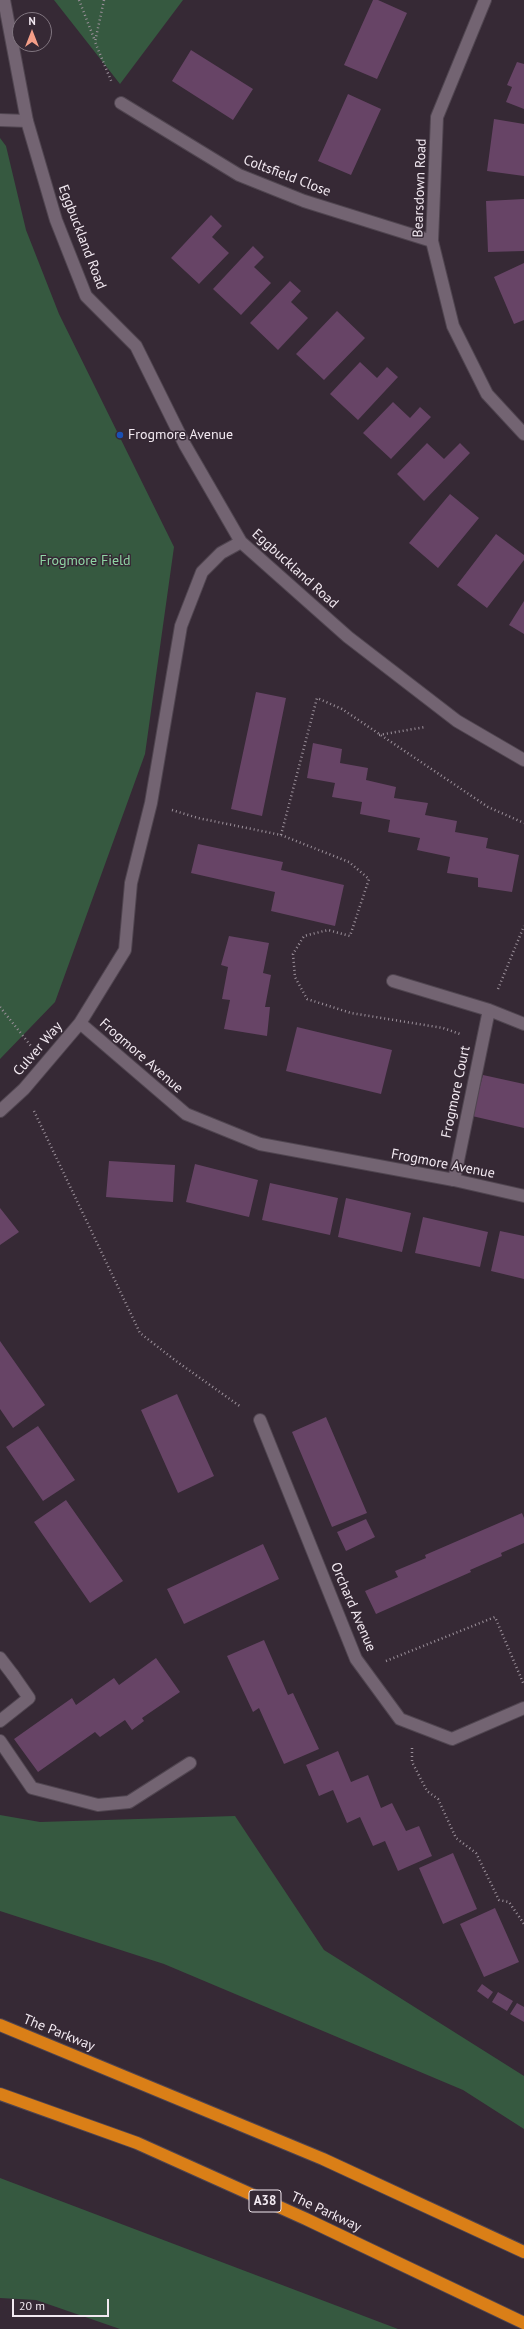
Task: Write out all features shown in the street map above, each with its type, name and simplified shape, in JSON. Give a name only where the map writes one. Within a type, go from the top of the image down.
[{"type":"highway","name":"The Parkway","points":[[0,2025],[323,2159],[524,2252]]},
{"type":"highway","name":"The Parkway","points":[[0,2094],[137,2142],[306,2219],[524,2323]]},
{"type":"street","name":"Eggbuckland Road","points":[[4,0],[27,121],[56,220],[86,296],[136,346],[185,445],[241,542],[348,637],[458,721],[524,760]]},
{"type":"street","name":"Bearsdown Road","points":[[485,0],[437,117],[432,241],[453,326],[487,394],[524,434]]},
{"type":"street","name":"Coltsfield Close","points":[[121,103],[239,175],[304,201],[432,241]]},
{"type":"street","points":[[0,120],[27,121]]},
{"type":"street","name":"Frogmore Avenue","points":[[241,542],[221,553],[202,572],[181,626],[151,803],[131,883],[125,950],[80,1023],[186,1114],[260,1144],[454,1180],[524,1196]]},
{"type":"street","points":[[393,981],[489,1010],[524,1024]]},
{"type":"street","name":"Frogmore Court","points":[[454,1180],[489,1010]]},
{"type":"street","name":"Culver Way","points":[[0,1111],[24,1089],[80,1023]]},
{"type":"street","name":"Orchard Avenue","points":[[260,1420],[356,1659],[400,1719],[452,1739],[524,1708]]},
{"type":"street","points":[[0,1658],[29,1698],[0,1721]]},
{"type":"street","points":[[0,1741],[32,1788],[98,1805],[130,1802],[190,1763]]},
{"type":"path","points":[[80,0],[95,42],[121,103]]},
{"type":"path","points":[[95,42],[104,0]]},
{"type":"path","points":[[281,835],[317,698],[342,709],[488,807],[524,823]]},
{"type":"path","points":[[379,735],[458,721]]},
{"type":"path","points":[[151,803],[198,818],[281,835],[349,862],[369,879],[350,936],[328,930],[304,936],[293,954],[295,977],[307,998],[351,1013],[443,1028],[482,1041]]},
{"type":"path","points":[[489,1010],[524,926]]},
{"type":"path","points":[[0,1007],[45,1064]]},
{"type":"path","points":[[24,1089],[140,1333],[176,1361],[260,1420]]},
{"type":"path","points":[[364,1669],[495,1617],[524,1685]]},
{"type":"path","points":[[411,1723],[412,1762],[427,1791],[438,1799],[456,1838],[476,1853],[499,1900],[509,1902],[524,1924]]},
{"type":"green space","points":[[54,0],[183,0],[120,84]]},
{"type":"green space","name":"Frogmore Field","points":[[0,138],[6,146],[26,230],[59,314],[174,547],[145,754],[55,1002],[0,1059]]},
{"type":"green space","points":[[0,1815],[40,1822],[235,1816],[324,1950],[524,2076],[524,2129],[463,2090],[164,1964],[0,1911]]},
{"type":"green space","points":[[0,2178],[398,2329],[120,2329],[36,2300],[0,2298]]},
{"type":"building","points":[[373,0],[378,0],[407,13],[377,79],[344,65]]},
{"type":"building","points":[[191,50],[253,89],[233,120],[172,81]]},
{"type":"building","points":[[517,62],[524,64],[524,109],[506,102],[512,87],[507,85]]},
{"type":"building","points":[[348,94],[381,109],[351,175],[318,161]]},
{"type":"building","points":[[494,119],[524,124],[524,176],[487,171]]},
{"type":"building","points":[[524,199],[524,251],[488,252],[486,201]]},
{"type":"building","points":[[211,215],[222,226],[212,237],[229,253],[199,284],[171,258]]},
{"type":"building","points":[[253,246],[264,257],[254,267],[271,283],[241,315],[213,289]]},
{"type":"building","points":[[524,263],[524,320],[514,324],[494,277]]},
{"type":"building","points":[[290,281],[301,291],[291,302],[308,318],[278,350],[250,323]]},
{"type":"building","points":[[337,311],[365,338],[324,380],[296,354]]},
{"type":"building","points":[[360,362],[377,378],[387,367],[398,377],[358,420],[330,394]]},
{"type":"building","points":[[393,402],[410,418],[420,407],[431,417],[391,459],[363,433]]},
{"type":"building","points":[[427,443],[444,459],[460,443],[470,453],[424,501],[397,474]]},
{"type":"building","points":[[450,494],[479,518],[438,568],[409,543]]},
{"type":"building","points":[[496,534],[524,555],[524,560],[487,608],[457,585]]},
{"type":"building","points":[[524,601],[524,634],[509,625]]},
{"type":"building","points":[[256,692],[286,698],[262,816],[231,809]]},
{"type":"building","points":[[313,743],[342,749],[340,763],[368,768],[366,780],[396,787],[394,798],[428,803],[425,815],[457,821],[455,832],[488,838],[486,848],[519,855],[512,892],[478,887],[478,878],[447,873],[450,857],[417,850],[420,838],[388,832],[390,820],[360,814],[362,802],[332,797],[335,783],[307,778]]},
{"type":"building","points":[[198,844],[283,862],[281,870],[344,885],[335,926],[271,911],[275,892],[191,873]]},
{"type":"building","points":[[229,936],[269,943],[263,973],[271,975],[265,1007],[270,1007],[267,1036],[224,1029],[230,1000],[222,999],[228,967],[221,965]]},
{"type":"building","points":[[297,1027],[392,1050],[381,1094],[286,1071]]},
{"type":"building","points":[[483,1075],[524,1084],[524,1128],[472,1116]]},
{"type":"building","points":[[109,1161],[175,1165],[173,1202],[106,1197]]},
{"type":"building","points":[[195,1164],[258,1180],[249,1217],[186,1202]]},
{"type":"building","points":[[270,1183],[338,1198],[330,1235],[262,1220]]},
{"type":"building","points":[[346,1198],[411,1213],[402,1252],[338,1237]]},
{"type":"building","points":[[0,1208],[19,1232],[0,1245]]},
{"type":"building","points":[[423,1217],[488,1232],[480,1267],[415,1253]]},
{"type":"building","points":[[500,1231],[524,1236],[524,1279],[491,1271]]},
{"type":"building","points":[[0,1341],[45,1405],[13,1428],[0,1409]]},
{"type":"building","points":[[177,1394],[214,1476],[178,1493],[141,1410]]},
{"type":"building","points":[[326,1417],[367,1513],[332,1527],[292,1432]]},
{"type":"building","points":[[38,1426],[75,1480],[43,1501],[6,1447]]},
{"type":"building","points":[[66,1500],[123,1581],[90,1603],[34,1522]]},
{"type":"building","points":[[522,1513],[524,1518],[524,1543],[501,1553],[502,1556],[470,1570],[471,1572],[376,1614],[365,1591],[398,1577],[395,1571],[426,1558],[425,1555]]},
{"type":"building","points":[[366,1519],[375,1537],[346,1551],[337,1532]]},
{"type":"building","points":[[263,1544],[279,1579],[184,1624],[167,1589]]},
{"type":"building","points":[[264,1640],[288,1695],[293,1693],[319,1749],[284,1764],[259,1708],[253,1712],[227,1656]]},
{"type":"building","points":[[156,1658],[180,1692],[142,1718],[144,1721],[132,1730],[125,1720],[100,1737],[95,1732],[38,1772],[14,1739],[72,1698],[76,1705],[114,1678],[119,1685]]},
{"type":"building","points":[[338,1751],[351,1782],[368,1775],[381,1808],[392,1803],[406,1831],[419,1826],[432,1856],[398,1871],[385,1841],[373,1846],[360,1817],[347,1823],[333,1790],[319,1796],[306,1765]]},
{"type":"building","points":[[453,1853],[477,1909],[443,1924],[419,1868]]},
{"type":"building","points":[[495,1908],[519,1962],[484,1977],[460,1924]]},
{"type":"building","points":[[482,1984],[493,1992],[488,1999],[477,1991]]},
{"type":"building","points":[[498,1992],[513,2001],[507,2011],[492,2002]]},
{"type":"building","points":[[517,2003],[524,2007],[524,2022],[510,2014]]},
{"type":"place","name":"Frogmore Avenue","points":[[120,435]]}]
